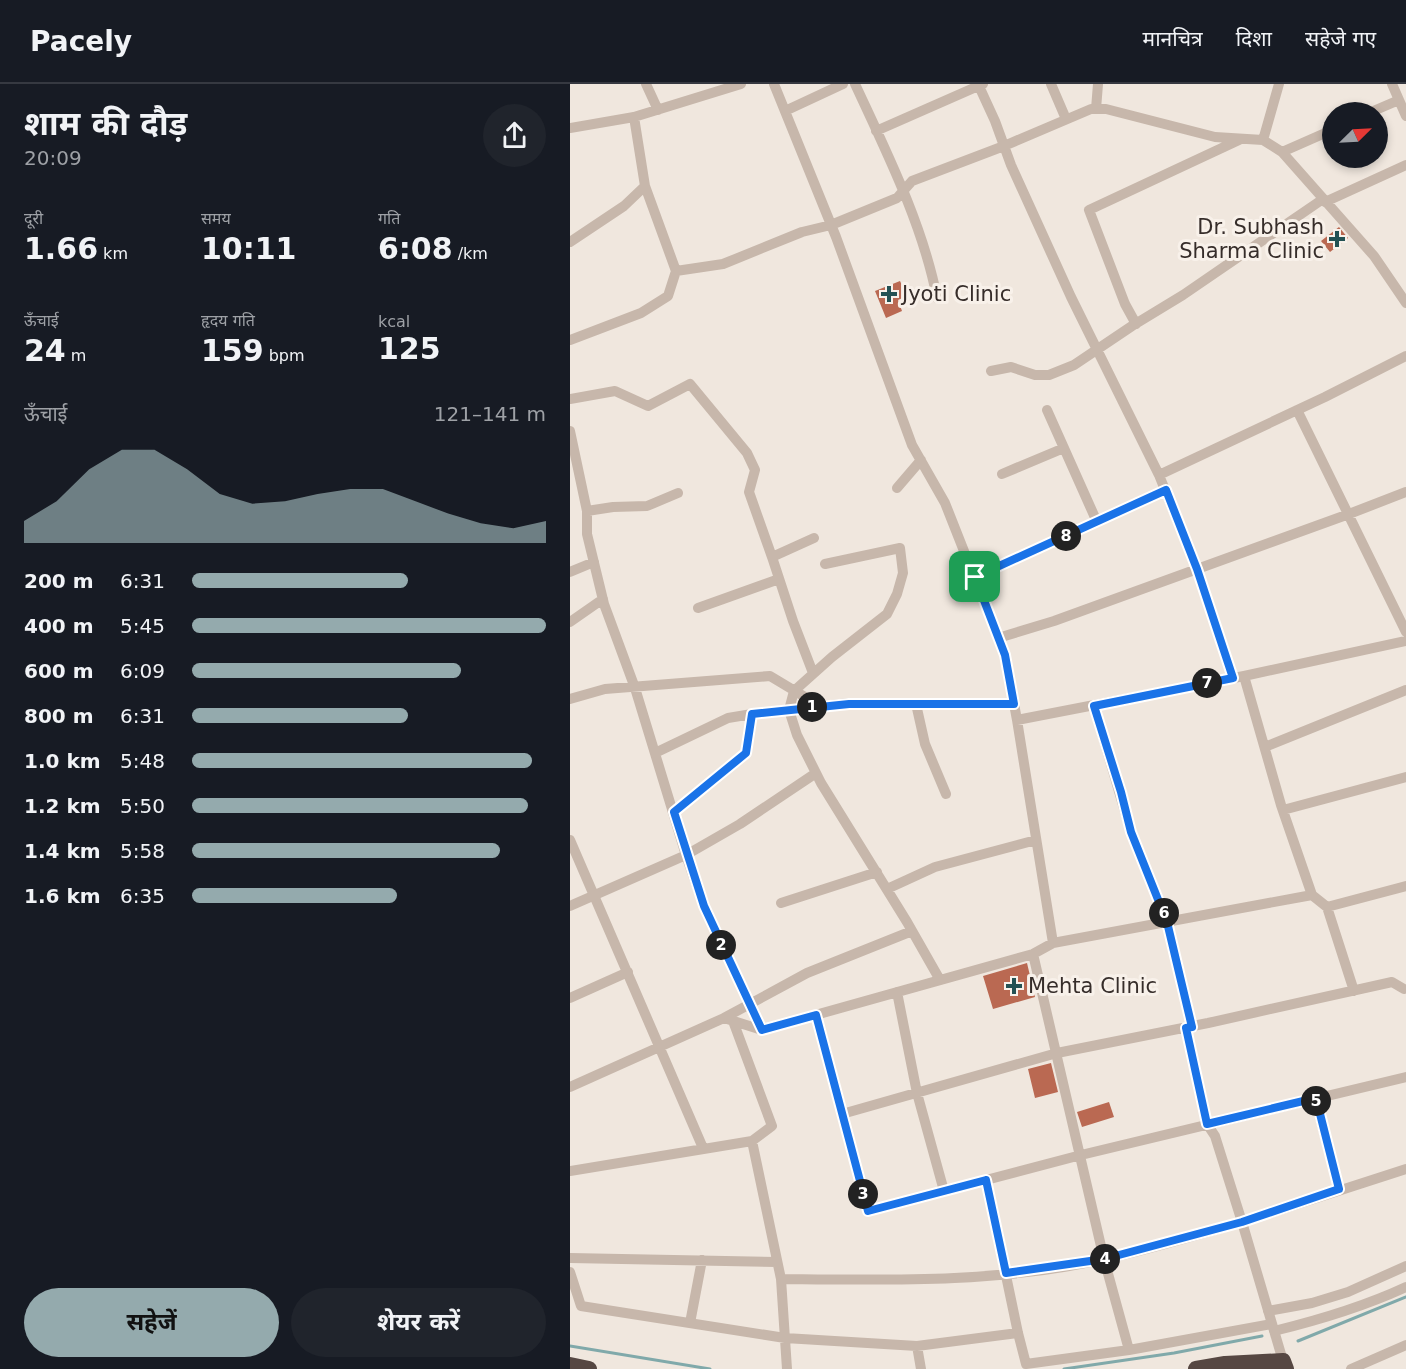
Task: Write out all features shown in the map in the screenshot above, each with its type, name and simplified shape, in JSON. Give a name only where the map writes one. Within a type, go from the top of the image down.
[{"type":"highway","points":[[1196,1369],[1225,1364],[1284,1365]]},
{"type":"highway","points":[[570,1365],[589,1369]]},
{"type":"street","points":[[646,84],[658,110]]},
{"type":"street","points":[[570,128],[634,117],[741,84]]},
{"type":"street","points":[[774,84],[831,225],[912,445],[945,503],[1005,655],[1053,943]]},
{"type":"street","points":[[785,111],[843,84]]},
{"type":"street","points":[[855,84],[903,192],[932,270],[937,298]]},
{"type":"street","points":[[1052,84],[1066,119]]},
{"type":"street","points":[[1096,109],[1098,84]]},
{"type":"street","points":[[1263,140],[1279,84]]},
{"type":"street","points":[[1392,84],[1406,116]]},
{"type":"street","points":[[876,131],[980,85],[1011,165],[1071,297],[1166,490],[1264,747],[1312,895],[1327,907],[1354,991]]},
{"type":"street","points":[[1388,105],[1399,100]]},
{"type":"street","points":[[676,271],[723,264],[802,232],[831,225],[897,198],[912,182],[1091,109],[1106,109],[1215,137],[1263,140],[1282,152],[1374,256],[1406,303]]},
{"type":"street","points":[[570,340],[641,313],[668,296],[676,271],[645,186],[634,117]]},
{"type":"street","points":[[1282,152],[1322,134]]},
{"type":"street","points":[[1136,324],[1125,304],[1089,210],[1242,138]]},
{"type":"street","points":[[991,371],[1011,367],[1035,375],[1049,375],[1074,365],[1324,201],[1406,165]]},
{"type":"street","points":[[570,242],[624,206],[645,186]]},
{"type":"street","points":[[1159,475],[1406,356]]},
{"type":"street","points":[[570,399],[615,391],[648,406],[690,384],[747,453],[755,470],[749,492],[813,674]]},
{"type":"street","points":[[1047,410],[1097,522]]},
{"type":"street","points":[[1298,410],[1406,632]]},
{"type":"street","points":[[571,437],[586,511],[587,534],[603,599],[635,688],[704,906],[762,1030]]},
{"type":"street","points":[[1002,474],[1064,448]]},
{"type":"street","points":[[897,488],[921,460]]},
{"type":"street","points":[[975,577],[1166,490]]},
{"type":"street","points":[[998,638],[1054,621],[1406,492]]},
{"type":"street","points":[[586,511],[647,506],[678,493]]},
{"type":"street","points":[[772,557],[814,538]]},
{"type":"street","points":[[825,564],[900,548],[903,573],[897,594],[887,614],[795,691],[789,710],[797,735],[816,773],[887,888],[940,980]]},
{"type":"street","points":[[570,572],[594,562]]},
{"type":"street","points":[[698,608],[778,579]]},
{"type":"street","points":[[570,622],[603,599]]},
{"type":"street","points":[[1017,720],[1238,677],[1406,641]]},
{"type":"street","points":[[570,699],[605,689],[770,676],[820,706]]},
{"type":"street","points":[[1264,747],[1406,690]]},
{"type":"street","points":[[655,753],[728,718],[752,714],[849,704],[1014,704]]},
{"type":"street","points":[[916,704],[925,744],[946,794]]},
{"type":"street","points":[[1094,706],[1131,832],[1167,922],[1207,1124],[1215,1136],[1284,1365]]},
{"type":"street","points":[[674,812],[746,753],[752,714]]},
{"type":"street","points":[[570,906],[686,855],[740,824],[816,773]]},
{"type":"street","points":[[1283,810],[1406,777]]},
{"type":"street","points":[[570,840],[703,1148]]},
{"type":"street","points":[[887,888],[935,867],[1036,840]]},
{"type":"street","points":[[781,903],[876,872]]},
{"type":"street","points":[[1327,907],[1406,886]]},
{"type":"street","points":[[729,1019],[762,1030],[1033,954],[1053,943],[1312,895]]},
{"type":"street","points":[[570,1087],[660,1046],[729,1019],[749,1004],[807,973],[912,931]]},
{"type":"street","points":[[1033,954],[1104,1259],[1129,1350]]},
{"type":"street","points":[[570,998],[628,972]]},
{"type":"street","points":[[842,1114],[1057,1053],[1189,1027],[1392,982],[1405,992]]},
{"type":"street","points":[[897,992],[917,1093],[945,1191]]},
{"type":"street","points":[[816,1015],[868,1211],[1081,1155],[1406,1077]]},
{"type":"street","points":[[570,1171],[752,1141],[772,1126],[729,1019]]},
{"type":"street","points":[[1316,1098],[1339,1189]]},
{"type":"street","points":[[752,1141],[781,1279],[787,1369]]},
{"type":"street","points":[[781,1279],[902,1281],[1006,1273],[1104,1259],[1242,1222],[1406,1169]]},
{"type":"street","points":[[986,1180],[1026,1364],[1316,1321],[1378,1300],[1406,1287]]},
{"type":"street","points":[[570,1258],[777,1262]]},
{"type":"street","points":[[690,1323],[702,1260]]},
{"type":"street","points":[[1268,1311],[1312,1303],[1348,1292],[1406,1266]]},
{"type":"street","points":[[570,1272],[575,1305],[785,1338],[917,1346],[1018,1333]]},
{"type":"street","points":[[917,1346],[921,1369]]},
{"type":"street","points":[[1351,1369],[1406,1346]]},
{"type":"building","points":[[1339,227],[1348,238],[1330,252],[1321,241]]},
{"type":"building","points":[[900,281],[907,296],[898,300],[902,311],[886,318],[875,291]]},
{"type":"building","points":[[1027,963],[1035,997],[993,1009],[983,976]]},
{"type":"building","points":[[1051,1063],[1058,1092],[1035,1098],[1028,1069]]},
{"type":"building","points":[[1109,1102],[1114,1117],[1082,1127],[1077,1112]]},
{"type":"waterway","points":[[1298,1341],[1406,1297]]},
{"type":"waterway","points":[[1064,1369],[1174,1353],[1262,1336]]},
{"type":"waterway","points":[[570,1346],[710,1369]]},
{"type":"place","name":"Dr. Subhash Sharma Clinic","points":[[1337,239]]},
{"type":"place","name":"Jyoti Clinic","points":[[889,294]]},
{"type":"place","name":"Mehta Clinic","points":[[1014,986]]},
{"type":"route","points":[[1166,490],[1197,569],[1233,678],[1094,706],[1131,832],[1167,922],[1192,1027],[1186,1028],[1207,1124],[1316,1098],[1339,1189],[1242,1222],[1104,1259],[1006,1273],[986,1180],[868,1211],[816,1015],[762,1030],[704,906],[674,812],[746,753],[752,714],[849,704],[1014,704],[1005,655],[975,577],[1166,490]]}]
